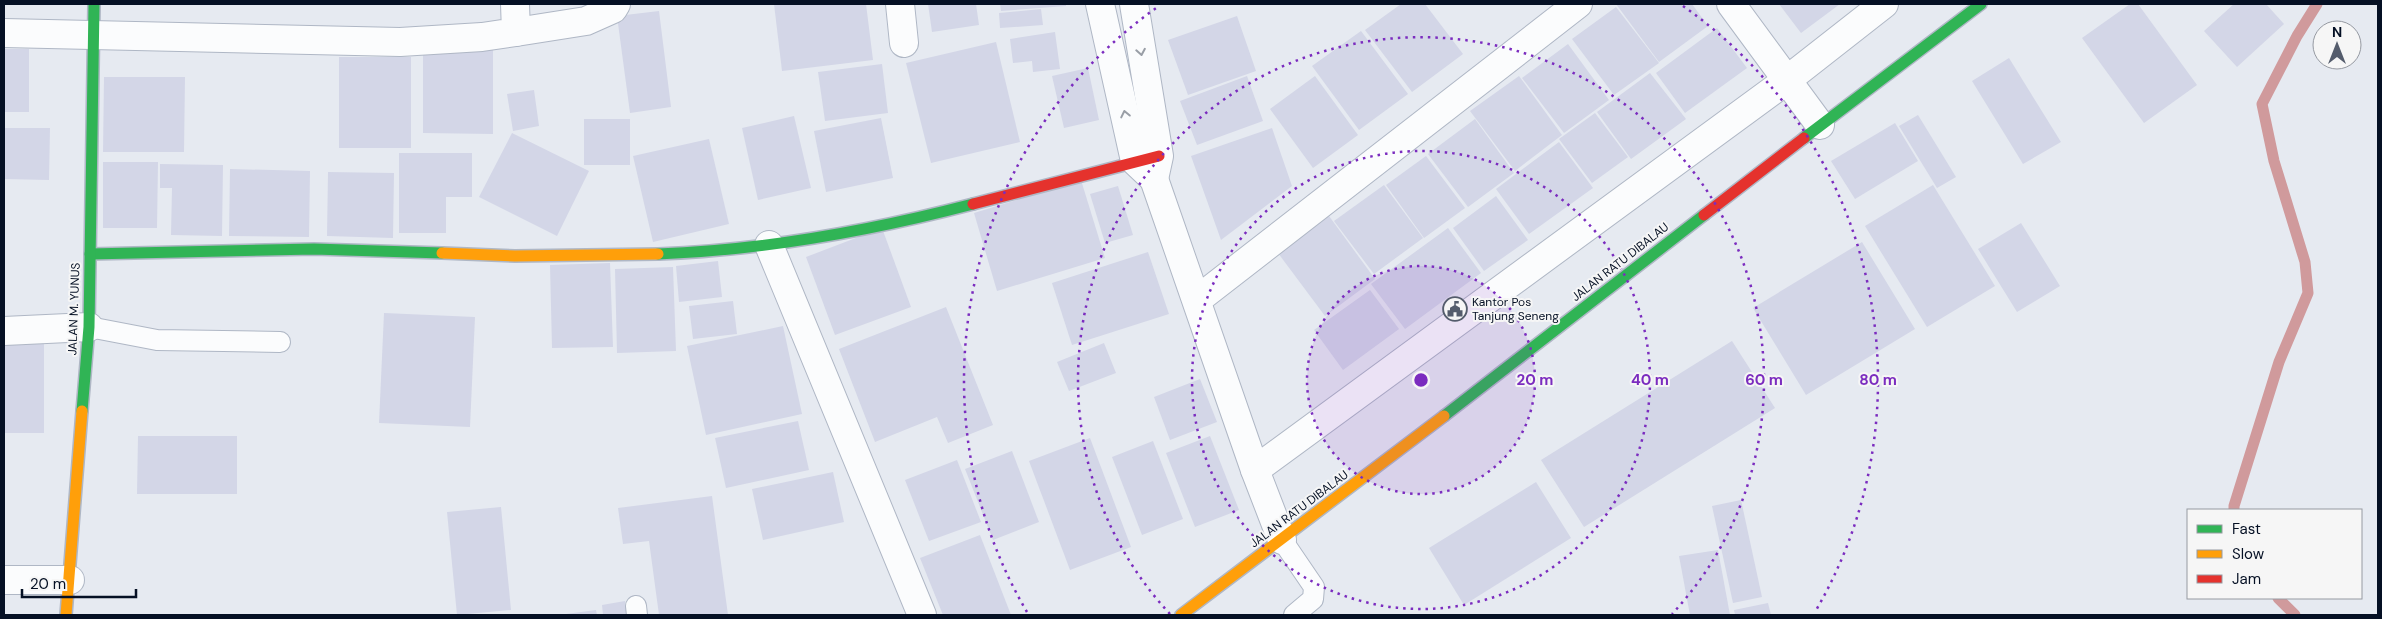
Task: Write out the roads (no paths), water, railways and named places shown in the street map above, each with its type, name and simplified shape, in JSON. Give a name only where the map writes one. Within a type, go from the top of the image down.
[{"type":"street","name":"JALAN M. YUNUS","points":[[66,615],[89,327],[94,4]]},
{"type":"street","points":[[515,4],[516,32]]},
{"type":"street","points":[[4,33],[400,42],[482,37],[586,22],[613,10],[616,4]]},
{"type":"street","points":[[900,4],[904,43]]},
{"type":"street","points":[[1100,4],[1149,165],[1255,470],[1282,540]]},
{"type":"street","points":[[1134,4],[1149,165]]},
{"type":"street","points":[[1197,300],[1578,4]]},
{"type":"street","points":[[1731,4],[1820,124]]},
{"type":"street","points":[[1255,470],[1787,80],[1884,4]]},
{"type":"street","name":"JALAN RATU DIBALAU","points":[[1181,615],[1282,540],[1820,124],[1981,4]]},
{"type":"street","points":[[90,254],[314,248],[515,256],[612,256],[712,252],[769,245],[912,220],[1149,165]]},
{"type":"street","points":[[769,245],[922,615]]},
{"type":"street","points":[[4,331],[89,327]]},
{"type":"street","points":[[4,580],[70,580]]},
{"type":"lane","points":[[89,327],[157,340],[280,342]]},
{"type":"lane","points":[[1282,540],[1314,588],[1313,600],[1294,615]]},
{"type":"waterway","points":[[2234,509],[2279,362],[2308,293],[2305,262],[2274,161],[2262,104],[2297,36],[2317,4]]},
{"type":"waterway","points":[[2279,599],[2295,615]]},
{"type":"place","name":"Kantor Pos Tanjung Seneng","points":[[1455,309]]}]
